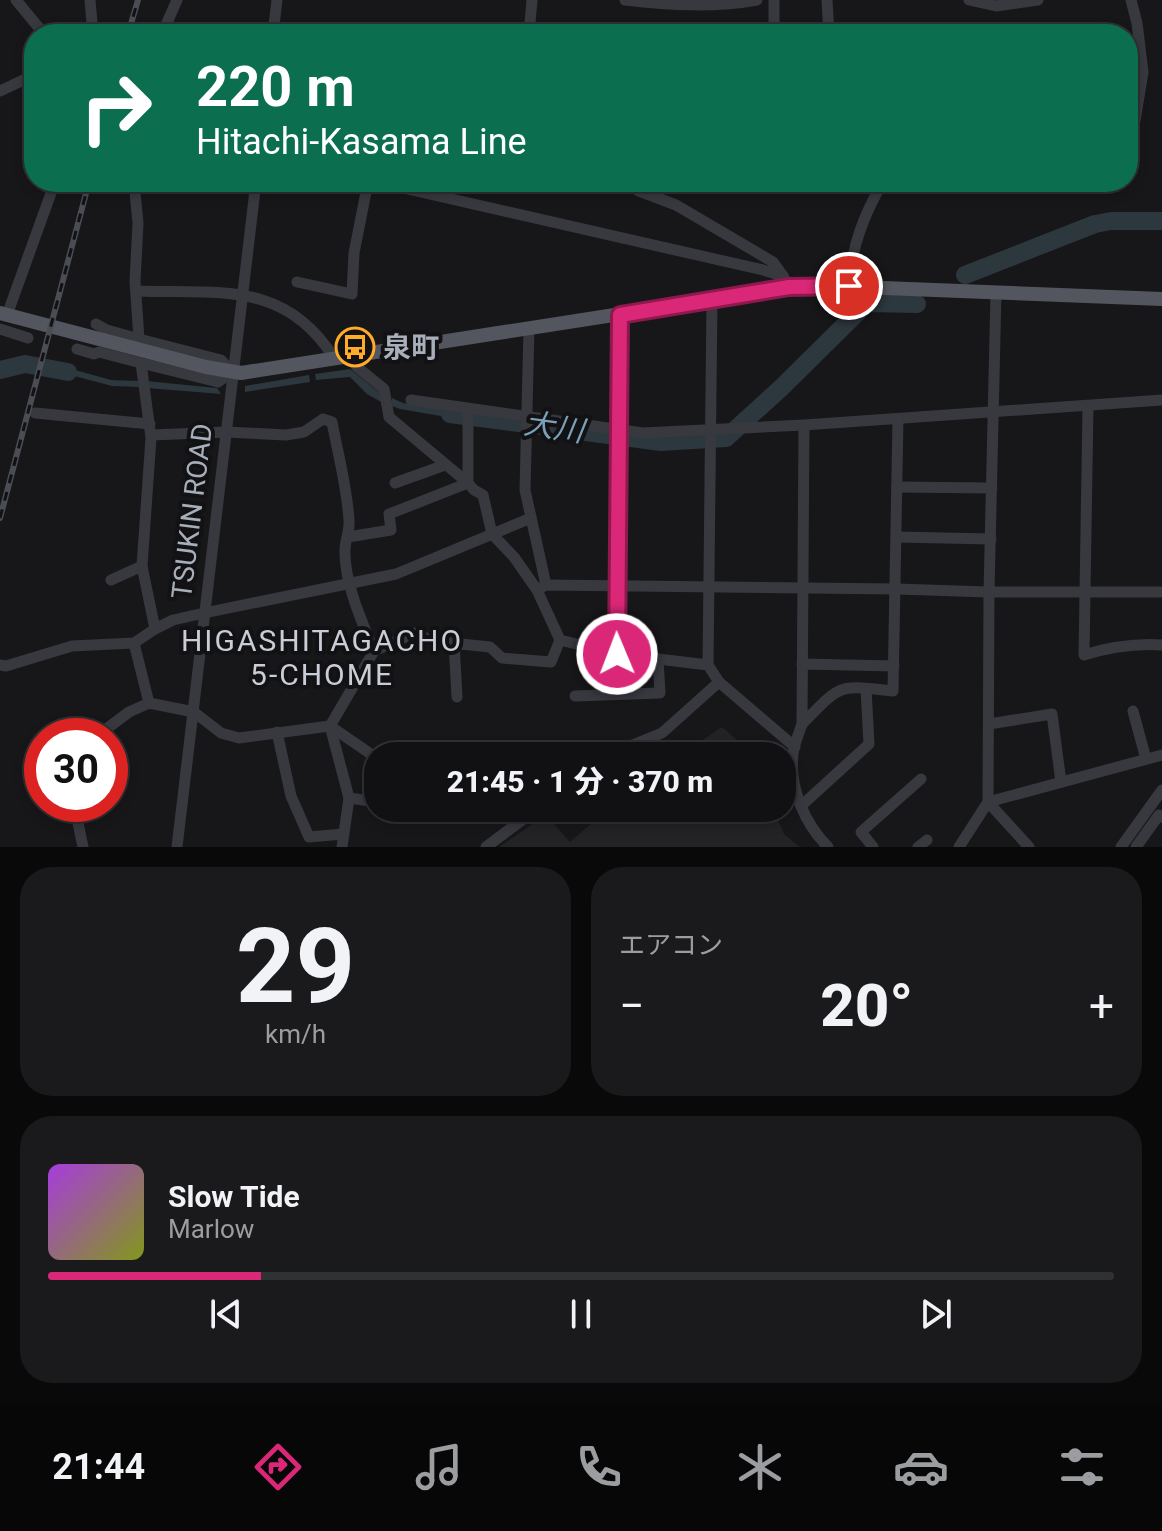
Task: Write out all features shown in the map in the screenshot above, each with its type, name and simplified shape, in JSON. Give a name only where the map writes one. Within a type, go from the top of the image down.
[{"type":"main road","points":[[4,314],[174,360],[232,372],[253,372],[620,315],[786,282],[1162,299]]},
{"type":"street","points":[[16,0],[36,24]]},
{"type":"street","points":[[90,0],[92,24]]},
{"type":"street","points":[[166,24],[177,0]]},
{"type":"street","points":[[274,24],[277,0]]},
{"type":"street","points":[[530,24],[532,0]]},
{"type":"street","points":[[625,0],[728,5],[757,0]]},
{"type":"street","points":[[774,0],[774,24]]},
{"type":"street","points":[[827,0],[828,24]]},
{"type":"street","points":[[969,0],[996,6],[1038,0]]},
{"type":"street","points":[[1131,0],[1137,24]]},
{"type":"street","points":[[1138,31],[1143,72],[1138,102]]},
{"type":"street","points":[[0,91],[24,80]]},
{"type":"street","points":[[4,314],[51,192]]},
{"type":"street","points":[[135,192],[138,223],[135,281],[139,339]]},
{"type":"street","name":"TSUKIN ROAD","points":[[177,847],[255,192]]},
{"type":"street","points":[[297,282],[352,294],[354,253],[366,192]]},
{"type":"street","points":[[418,192],[786,282]]},
{"type":"street","points":[[642,192],[676,205],[773,262],[786,282]]},
{"type":"street","points":[[849,286],[859,229],[878,192]]},
{"type":"street","points":[[137,291],[244,295],[278,304],[320,335],[334,358]]},
{"type":"street","points":[[959,847],[988,802],[996,292]]},
{"type":"street","points":[[712,299],[708,665],[719,682],[789,742]]},
{"type":"street","points":[[617,654],[620,315]]},
{"type":"street","points":[[77,349],[218,382],[232,372],[221,360],[107,330],[96,324]]},
{"type":"street","points":[[0,329],[28,338]]},
{"type":"street","points":[[342,847],[349,798],[330,726],[374,651],[415,633],[432,641],[490,647],[502,658],[551,662],[560,640],[541,588],[525,490],[529,329]]},
{"type":"street","points":[[351,356],[357,367],[384,389],[389,417],[483,495],[492,534],[541,588]]},
{"type":"street","points":[[141,363],[150,430],[142,566],[155,629]]},
{"type":"street","points":[[411,400],[468,414],[619,435],[711,436],[736,429],[1162,400]]},
{"type":"street","points":[[1088,406],[1084,655],[1108,647],[1162,645]]},
{"type":"street","points":[[35,413],[150,430],[286,435],[304,432],[323,419],[332,422],[349,520],[344,549],[350,584],[374,651]]},
{"type":"street","points":[[468,414],[468,483]]},
{"type":"street","points":[[802,724],[835,691],[848,687],[893,691],[898,419]]},
{"type":"street","points":[[796,744],[802,724],[804,425]]},
{"type":"street","points":[[395,483],[445,465]]},
{"type":"street","points":[[348,537],[391,530],[389,514],[468,483]]},
{"type":"street","points":[[897,487],[992,488]]},
{"type":"street","points":[[0,665],[6,666],[72,646],[134,643],[173,620],[396,574],[531,518]]},
{"type":"street","points":[[897,537],[991,539]]},
{"type":"street","points":[[111,580],[142,566]]},
{"type":"street","points":[[541,588],[616,586],[1162,592]]},
{"type":"street","points":[[560,640],[617,654],[708,665]]},
{"type":"street","points":[[134,643],[149,703]]},
{"type":"street","points":[[454,643],[457,697]]},
{"type":"street","points":[[575,696],[660,693],[658,659]]},
{"type":"street","points":[[802,664],[894,666]]},
{"type":"street","points":[[640,742],[662,733],[719,682]]},
{"type":"street","points":[[801,806],[869,744],[866,689]]},
{"type":"street","points":[[121,718],[149,703],[194,712],[221,733],[239,738],[330,726],[364,749]]},
{"type":"street","points":[[1133,711],[1146,759]]},
{"type":"street","points":[[989,724],[1052,714],[1061,782]]},
{"type":"street","points":[[277,732],[291,796],[309,837],[343,834]]},
{"type":"street","points":[[988,802],[1162,755]]},
{"type":"street","points":[[873,847],[861,832],[921,779]]},
{"type":"street","points":[[796,785],[813,832],[828,847]]},
{"type":"street","points":[[1121,847],[1162,790]]},
{"type":"street","points":[[349,798],[364,800]]},
{"type":"street","points":[[988,802],[1029,847]]},
{"type":"street","points":[[1136,847],[1159,815],[1162,817]]},
{"type":"street","points":[[78,822],[83,847]]},
{"type":"street","points":[[486,847],[519,822]]},
{"type":"shaded area","points":[[45,367],[64,367],[111,380],[138,381],[139,387],[112,386],[63,373],[43,373]]},
{"type":"shaded area","points":[[350,369],[381,394],[383,403],[367,394],[350,377],[316,380],[315,374]]},
{"type":"shaded area","points":[[309,375],[310,382],[245,392],[245,386]]},
{"type":"shaded area","points":[[146,381],[217,388],[221,394],[147,388]]},
{"type":"shaded area","points":[[392,398],[403,403],[464,413],[464,420],[400,409],[392,406]]},
{"type":"shaded area","points":[[722,727],[739,742],[700,742]]},
{"type":"shaded area","points":[[536,822],[552,822],[570,842],[593,822],[779,822],[784,834],[800,847],[499,847]]},
{"type":"waterway","points":[[965,275],[1095,224],[1162,221]]},
{"type":"waterway","name":"大川","points":[[450,414],[661,442],[726,438],[867,303],[917,304]]},
{"type":"waterway","name":"大川","points":[[0,370],[25,364],[68,372]]},
{"type":"railway","points":[[131,24],[138,0]]},
{"type":"railway","points":[[0,518],[86,192]]},
{"type":"place","name":"泉町","points":[[355,347]]},
{"type":"district","name":"HIGASHITAGACHO 5-CHOME","points":[[322,657]]},
{"type":"route","points":[[617,654],[620,315],[789,287],[849,286]]}]
